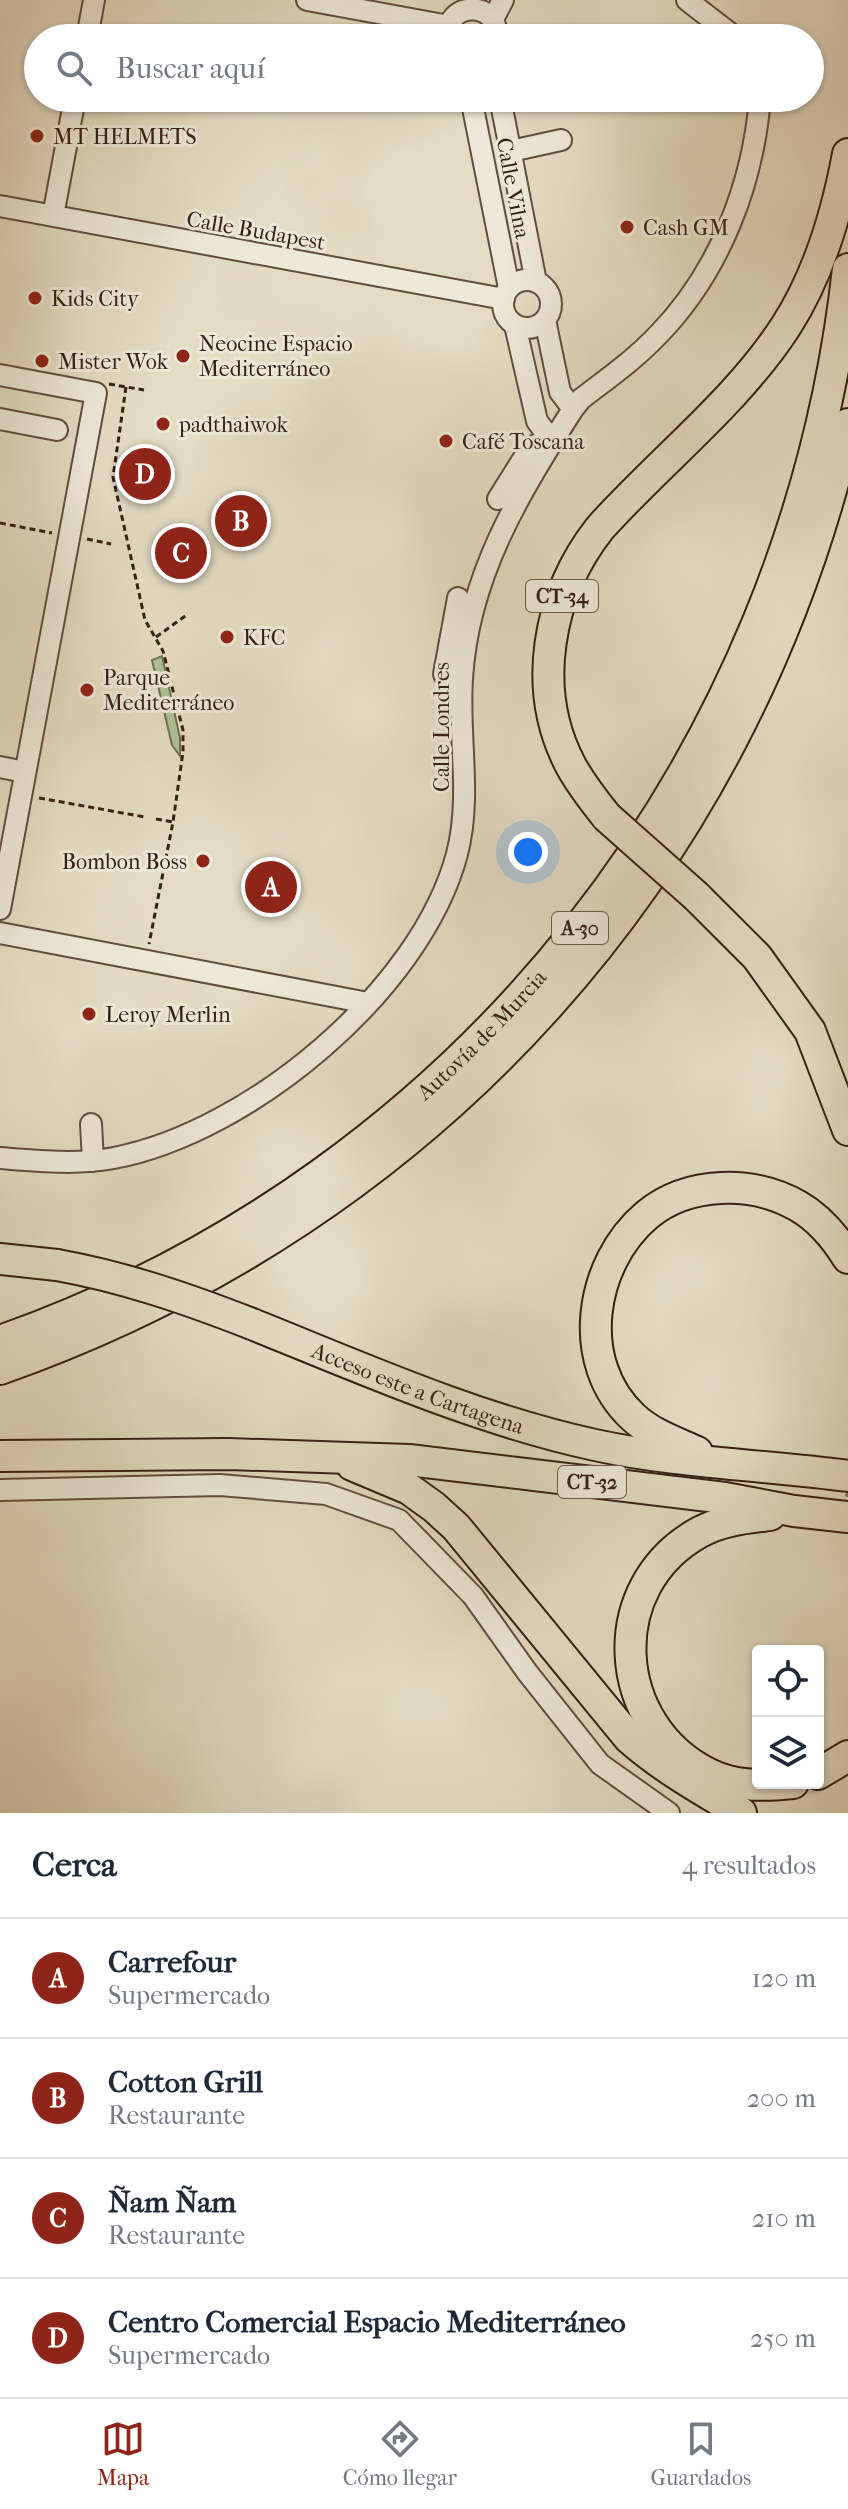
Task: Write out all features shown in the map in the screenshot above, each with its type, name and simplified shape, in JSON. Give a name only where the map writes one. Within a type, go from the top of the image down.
[{"type":"highway","name":"CT-34","points":[[848,154],[819,260],[787,324],[737,389],[600,528],[575,564],[562,595],[550,645],[551,702],[570,764],[607,817],[696,896],[757,957],[810,1031],[848,1130]]},
{"type":"highway","name":"Autovía de Murcia","points":[[0,1341],[148,1279],[237,1230],[322,1174],[379,1130],[485,1035],[533,985],[580,928],[623,871],[679,782],[730,688],[763,612],[810,472],[835,358],[848,269]]},
{"type":"highway","name":"Autovía de Murcia","points":[[0,1369],[147,1308],[251,1252],[308,1216],[395,1151],[450,1103],[553,1002],[616,924],[665,855],[741,723],[801,587],[829,502],[848,424]]},
{"type":"highway","points":[[720,1463],[654,1433],[631,1416],[608,1379],[597,1346],[595,1321],[598,1299],[616,1252],[631,1231],[650,1213],[673,1198],[725,1187],[775,1195],[798,1206],[818,1221],[848,1258]]},
{"type":"highway","name":"Acceso este a Cartagena","points":[[0,1259],[57,1265],[126,1280],[190,1300],[422,1392],[507,1422],[640,1454],[848,1476]]},
{"type":"highway","name":"CT-32","points":[[0,1456],[229,1454],[409,1460],[725,1498],[848,1517]]},
{"type":"highway","points":[[335,1459],[409,1489],[434,1507],[480,1554],[629,1738],[678,1776],[741,1813]]},
{"type":"highway","points":[[752,1785],[712,1775],[688,1762],[666,1744],[649,1721],[637,1695],[631,1667],[634,1613],[659,1567],[699,1532],[744,1517],[794,1511]]},
{"type":"highway","points":[[824,1770],[848,1756]]},
{"type":"street","points":[[90,24],[94,0]]},
{"type":"street","points":[[307,0],[414,24]]},
{"type":"street","points":[[495,24],[503,0]]},
{"type":"street","points":[[687,0],[718,24]]},
{"type":"street","points":[[452,24],[455,13],[470,3],[483,8],[492,24]]},
{"type":"street","points":[[53,216],[72,112]]},
{"type":"street","name":"Calle Vilna","points":[[474,112],[506,293]]},
{"type":"street","name":"Calle Vilna","points":[[503,112],[536,282]]},
{"type":"street","name":"Calle Londres","points":[[0,1158],[93,1161],[144,1150],[196,1131],[228,1115],[302,1064],[368,1003],[398,967],[426,926],[450,878],[458,852],[465,796],[461,711],[465,649],[487,564],[510,513],[573,409],[657,337],[699,283],[728,230],[745,184],[758,112]]},
{"type":"street","points":[[511,151],[561,140]]},
{"type":"street","name":"Calle Budapest","points":[[0,206],[506,293]]},
{"type":"street","points":[[515,325],[531,328],[550,314],[551,299],[543,285],[527,280],[506,293],[506,316],[515,325],[537,421],[545,432],[557,435]]},
{"type":"street","points":[[545,320],[560,392],[573,409]]},
{"type":"street","points":[[0,375],[96,393],[25,783],[8,824],[0,909]]},
{"type":"street","points":[[0,419],[56,434],[0,430]]},
{"type":"street","points":[[498,499],[530,448],[557,435]]},
{"type":"street","points":[[458,598],[444,674],[461,711]]},
{"type":"street","points":[[0,767],[25,783]]},
{"type":"street","points":[[0,778],[25,783]]},
{"type":"street","points":[[0,933],[368,1003]]},
{"type":"street","points":[[91,1124],[93,1161]]},
{"type":"street","points":[[0,1490],[220,1485],[326,1494],[399,1520],[473,1596],[527,1672],[600,1764],[669,1813]]},
{"type":"path","points":[[126,387],[113,477],[145,620],[163,651],[183,730],[173,822],[147,951]]},
{"type":"path","points":[[156,637],[188,614]]},
{"type":"path","points":[[25,783],[145,817]]},
{"type":"path","points":[[156,819],[173,822]]},
{"type":"green space","points":[[162,656],[180,738],[180,756],[172,745],[152,660]]},
{"type":"place","name":"MT HELMETS","points":[[37,136]]},
{"type":"place","name":"Cash GM","points":[[627,227]]},
{"type":"place","name":"Kids City","points":[[35,298]]},
{"type":"place","name":"Neocine Espacio Mediterráneo","points":[[183,356]]},
{"type":"place","name":"Mister Wok","points":[[42,361]]},
{"type":"place","name":"padthaiwok","points":[[163,424]]},
{"type":"place","name":"Café Toscana","points":[[446,441]]},
{"type":"place","name":"Centro Comercial Espacio Mediterráneo","points":[[145,474]]},
{"type":"place","name":"Cotton Grill","points":[[241,521]]},
{"type":"place","name":"Ñam Ñam","points":[[181,553]]},
{"type":"place","name":"KFC","points":[[227,637]]},
{"type":"place","name":"Parque Mediterráneo","points":[[87,690]]},
{"type":"place","name":"Bombon Boss","points":[[203,861]]},
{"type":"place","name":"Carrefour","points":[[271,887]]},
{"type":"place","name":"Leroy Merlin","points":[[89,1014]]}]
